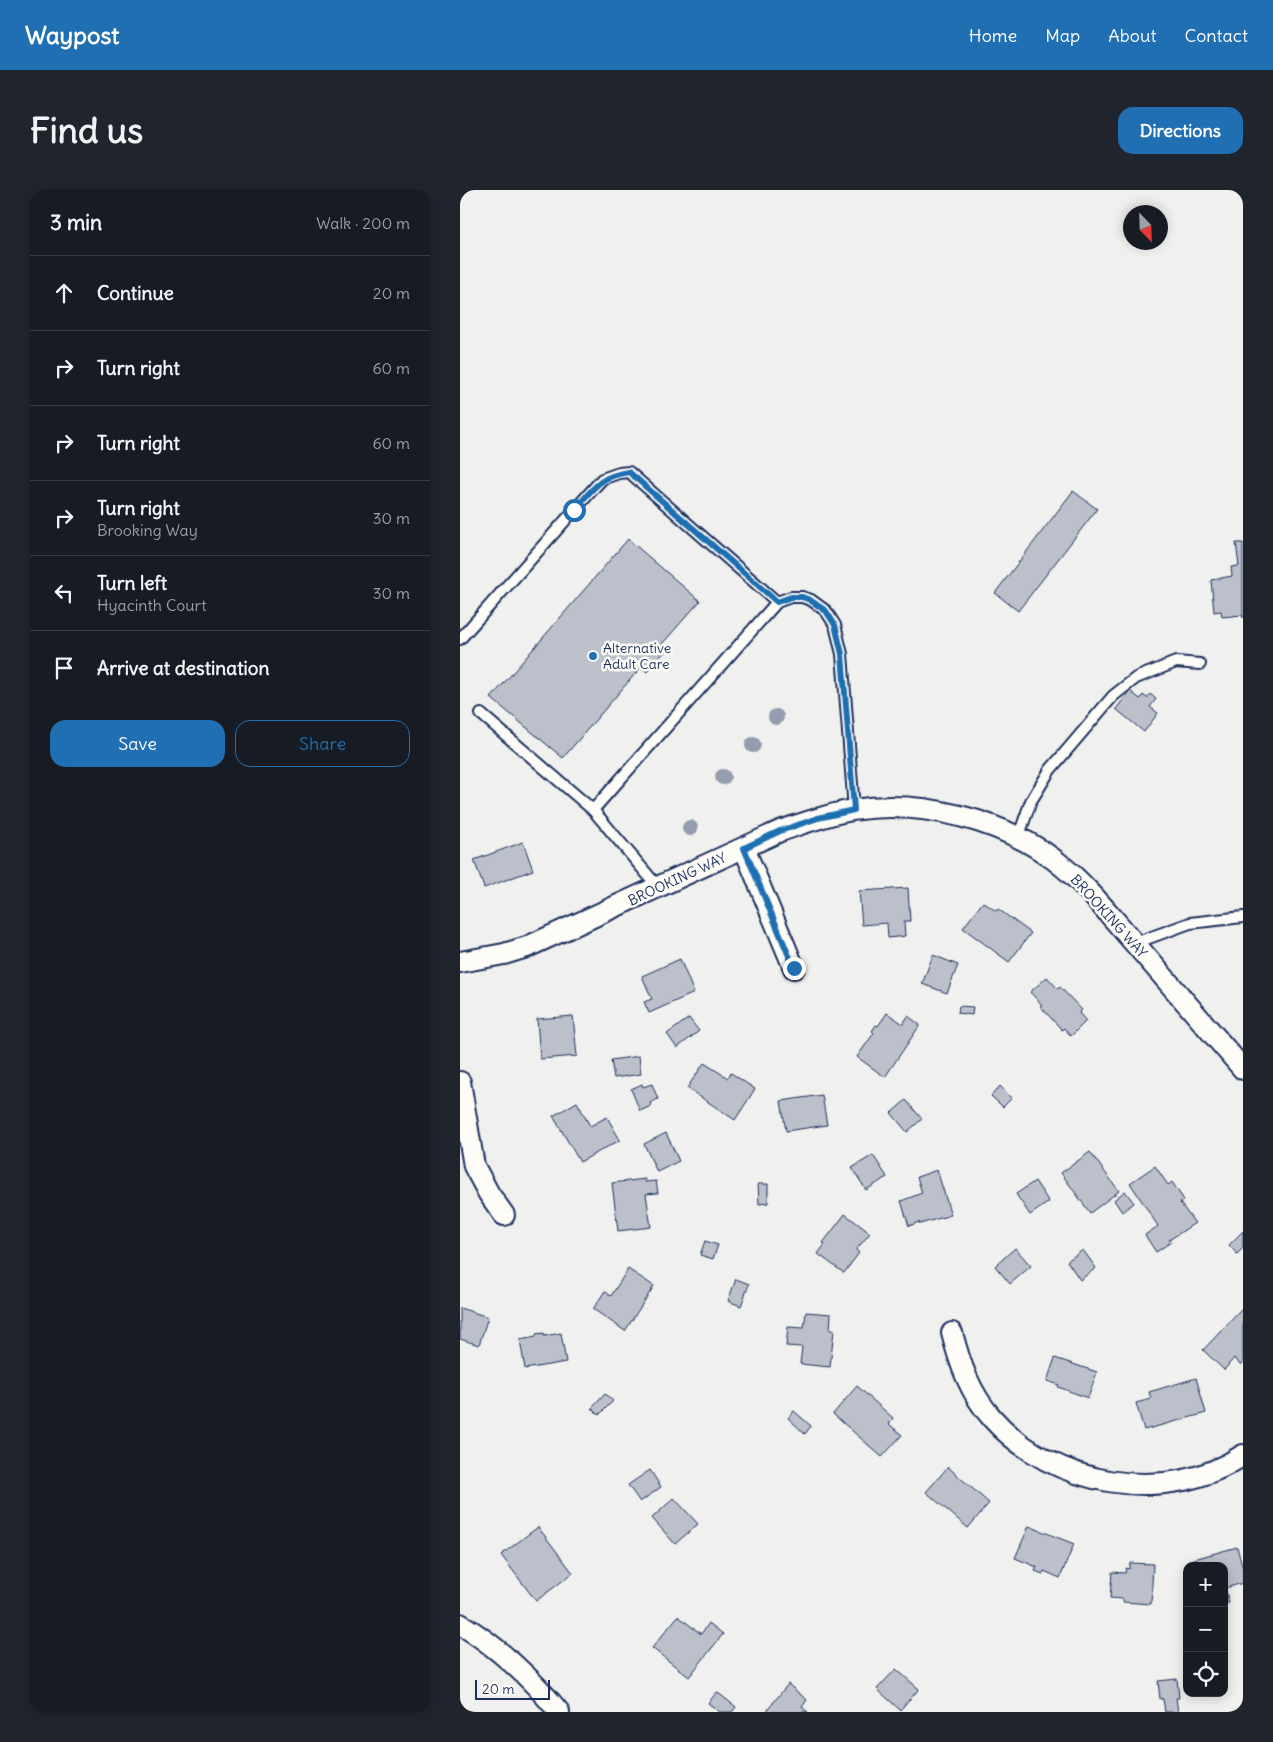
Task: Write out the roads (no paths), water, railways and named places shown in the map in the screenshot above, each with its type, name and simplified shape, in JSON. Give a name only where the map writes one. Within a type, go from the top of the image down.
[{"type":"street","name":"BROOKING WAY","points":[[460,962],[504,954],[527,947],[780,831],[818,818],[854,810],[914,808],[954,814],[992,826],[1018,838],[1056,861],[1086,888],[1243,1069]]},
{"type":"street","points":[[744,848],[794,968]]},
{"type":"street","points":[[460,1082],[474,1166],[489,1194],[504,1215]]},
{"type":"street","points":[[952,1333],[960,1363],[973,1392],[992,1418],[1016,1440],[1042,1458],[1078,1473],[1109,1482],[1141,1485],[1173,1483],[1205,1475],[1243,1456]]},
{"type":"street","points":[[460,1624],[473,1631],[512,1664],[559,1712]]},
{"type":"lane","points":[[460,639],[602,479],[619,473],[629,472],[777,602]]},
{"type":"lane","points":[[593,810],[777,602],[791,597],[802,597],[826,611],[835,625],[842,654],[854,810]]},
{"type":"lane","points":[[1018,838],[1031,802],[1050,770],[1113,696],[1136,678],[1176,662],[1200,664]]},
{"type":"lane","points":[[481,714],[593,810],[658,887]]},
{"type":"lane","points":[[1135,943],[1190,923],[1243,916]]},
{"type":"place","name":"Alternative Adult Care","points":[[593,656]]}]
